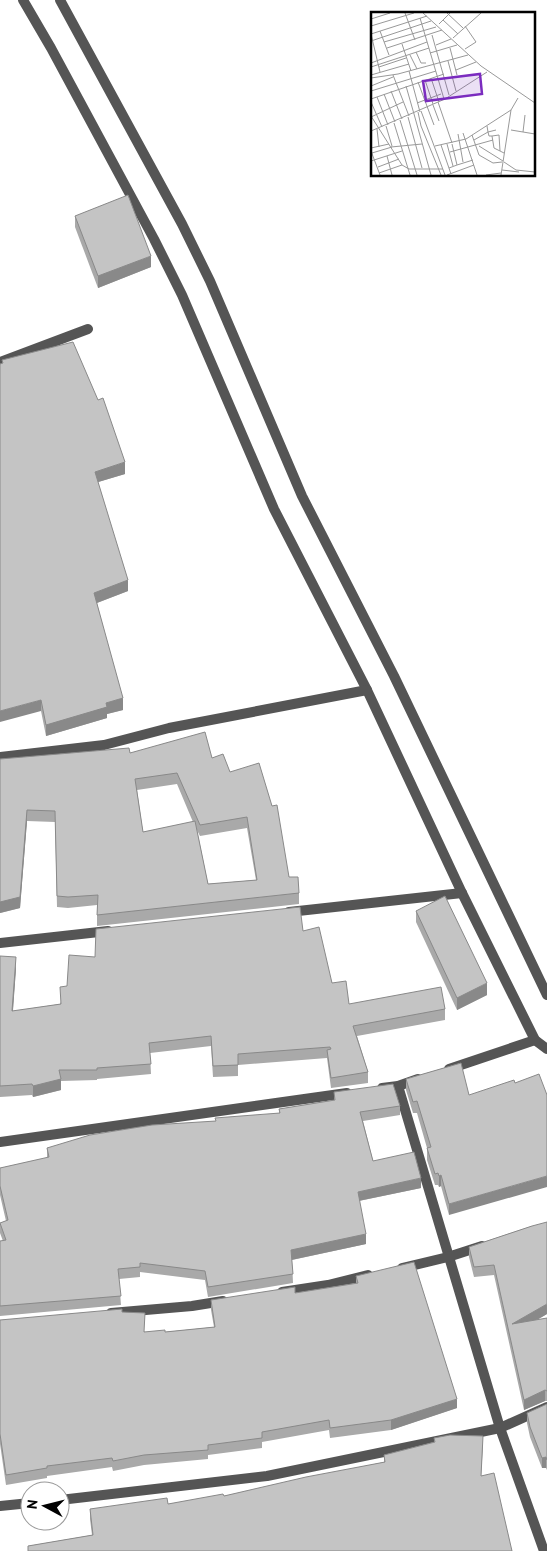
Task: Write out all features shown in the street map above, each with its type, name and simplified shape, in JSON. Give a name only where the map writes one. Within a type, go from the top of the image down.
[{"type":"street","points":[[23,0],[154,239],[182,295],[274,510],[367,690],[462,893],[535,1040],[547,1049]]},
{"type":"street","points":[[60,0],[182,224],[206,273],[302,496],[394,676],[547,995]]},
{"type":"street","points":[[0,362],[88,329]]},
{"type":"street","points":[[0,757],[104,745],[169,728],[367,690]]},
{"type":"street","points":[[276,913],[462,893]]},
{"type":"street","points":[[0,943],[118,930]]},
{"type":"street","points":[[444,1071],[535,1040]]},
{"type":"street","points":[[0,1142],[398,1086],[425,1077]]},
{"type":"street","points":[[398,1086],[500,1428],[544,1551]]},
{"type":"street","points":[[393,1270],[448,1257],[493,1242]]},
{"type":"street","points":[[270,1294],[328,1285],[374,1274]]},
{"type":"street","points":[[96,1314],[192,1306],[231,1300]]},
{"type":"street","points":[[70,1499],[267,1476],[500,1428],[547,1407]]},
{"type":"street","points":[[0,1506],[20,1504]]},
{"type":"building","points":[[128,195],[151,256],[98,276],[75,216]]},
{"type":"building","points":[[73,342],[98,400],[103,398],[125,462],[95,472],[128,580],[94,593],[123,698],[106,703],[107,707],[46,725],[41,700],[0,711],[0,364],[3,363],[2,360]]},
{"type":"building","points":[[205,732],[212,758],[223,754],[230,772],[259,763],[272,806],[277,805],[289,877],[298,877],[299,893],[97,915],[98,895],[57,896],[55,811],[27,810],[20,897],[0,902],[0,759],[129,748],[130,753]],"holes":[[[177,773],[200,825],[247,817],[257,880],[208,884],[195,821],[143,832],[135,779]]]},
{"type":"building","points":[[445,896],[487,983],[457,998],[416,911]]},
{"type":"building","points":[[300,907],[303,931],[319,927],[332,983],[346,981],[349,1004],[441,987],[445,1009],[353,1026],[368,1072],[331,1078],[327,1050],[331,1049],[330,1047],[238,1054],[238,1065],[213,1066],[211,1036],[149,1043],[151,1064],[97,1068],[97,1070],[59,1070],[61,1079],[33,1086],[32,1084],[0,1086],[0,956],[16,957],[12,1011],[61,1004],[60,987],[67,986],[69,955],[95,957],[96,929]]},
{"type":"building","points":[[461,1063],[469,1095],[514,1080],[515,1083],[539,1074],[547,1095],[547,1176],[449,1204],[441,1175],[435,1174],[427,1148],[431,1147],[417,1101],[413,1102],[406,1079]]},
{"type":"building","points":[[393,1084],[400,1106],[360,1112],[373,1161],[414,1152],[421,1178],[358,1192],[366,1234],[291,1250],[293,1274],[208,1287],[205,1271],[140,1263],[140,1267],[118,1269],[121,1296],[0,1306],[0,1241],[6,1240],[0,1223],[8,1220],[0,1186],[0,1168],[49,1157],[47,1148],[90,1135],[152,1125],[216,1121],[215,1118],[280,1113],[279,1109],[335,1100],[334,1092]]},
{"type":"building","points":[[547,1222],[547,1304],[512,1324],[547,1318],[547,1391],[545,1390],[524,1400],[494,1265],[474,1267],[469,1247]]},
{"type":"building","points":[[414,1262],[457,1399],[391,1420],[330,1428],[329,1420],[262,1432],[262,1438],[208,1445],[208,1450],[144,1455],[113,1461],[112,1458],[47,1466],[47,1468],[6,1475],[0,1434],[0,1320],[122,1309],[122,1312],[145,1313],[144,1332],[215,1327],[211,1300],[295,1287],[295,1293],[358,1283],[356,1276]]},
{"type":"building","points":[[547,1404],[547,1460],[546,1457],[542,1458],[530,1427],[527,1413]]},
{"type":"building","points":[[450,1435],[483,1436],[481,1476],[494,1473],[512,1551],[28,1551],[28,1546],[93,1535],[90,1509],[167,1498],[168,1504],[223,1494],[224,1496],[306,1477],[385,1462],[384,1455],[435,1442],[434,1438]]}]
